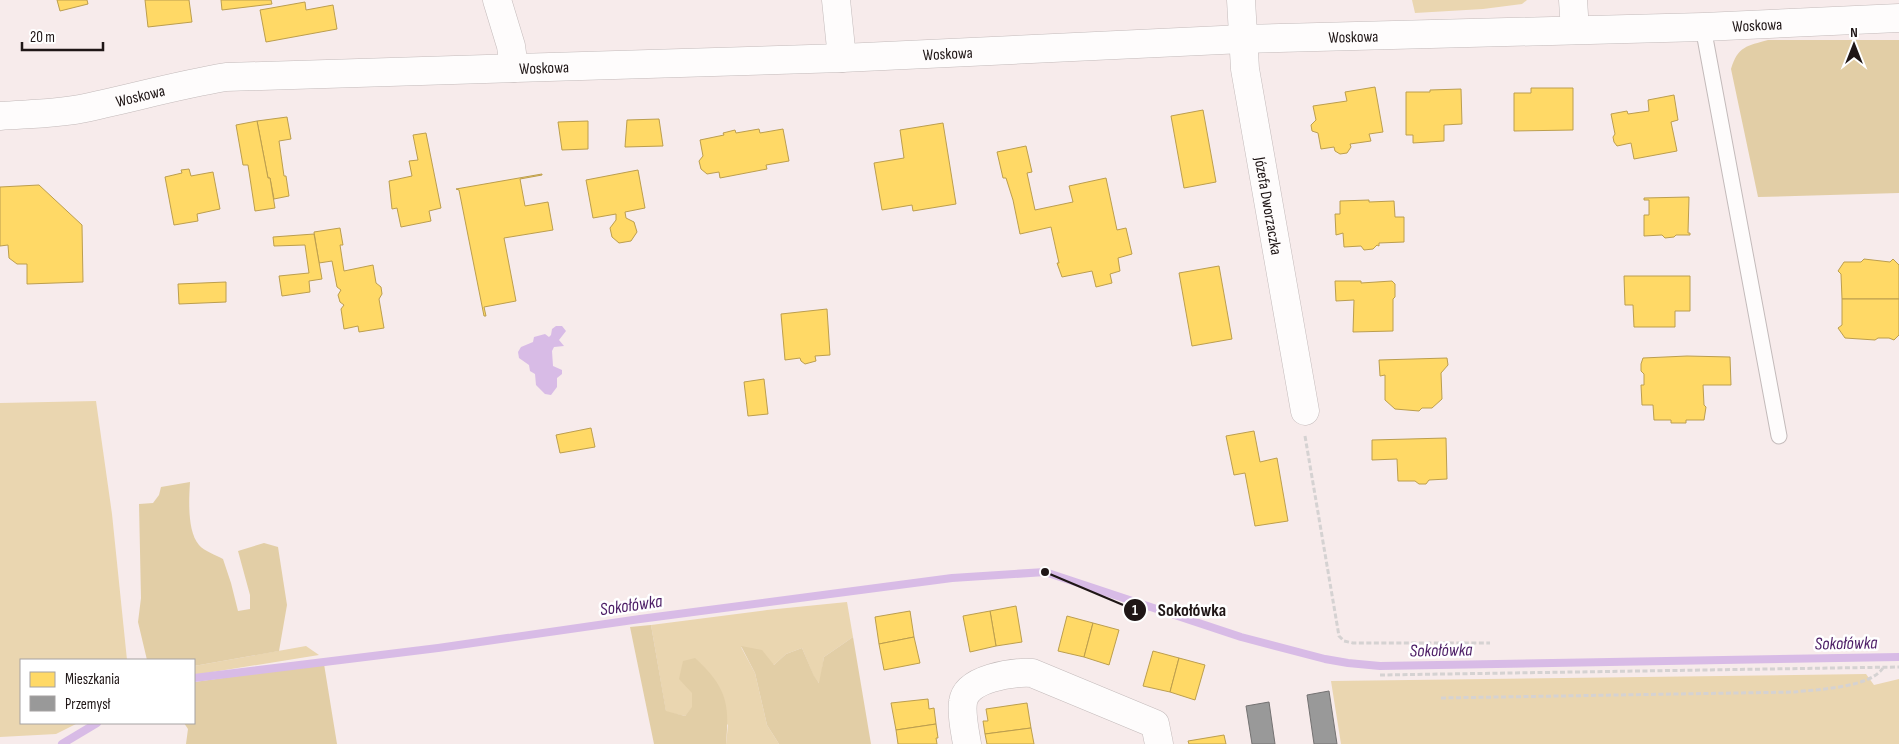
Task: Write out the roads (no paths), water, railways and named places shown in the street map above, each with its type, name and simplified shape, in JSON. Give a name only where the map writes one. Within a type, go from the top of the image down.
[{"type":"street","points":[[497,0],[511,46],[514,68]]},
{"type":"street","points":[[836,0],[842,58]]},
{"type":"street","name":"Józefa Dworzaczka","points":[[1241,0],[1246,78],[1305,411]]},
{"type":"street","points":[[1573,0],[1575,30]]},
{"type":"street","points":[[1897,0],[1899,17]]},
{"type":"street","name":"Woskowa","points":[[0,116],[52,113],[79,109],[226,77],[842,58],[1243,39],[1703,26],[1899,17]]},
{"type":"street","points":[[967,744],[963,700],[968,689],[986,680],[1020,672],[1032,673],[1155,724],[1159,744]]},
{"type":"lane","points":[[1703,26],[1779,436]]},
{"type":"waterway","name":"Sokołówka","points":[[195,678],[438,648],[952,578],[1045,572],[1241,637],[1325,659],[1348,663],[1380,666],[1899,657]]},
{"type":"waterway","name":"Sokołówka","points":[[62,744],[95,724]]},
{"type":"place","name":"Sokołówka","points":[[1045,572]]}]
